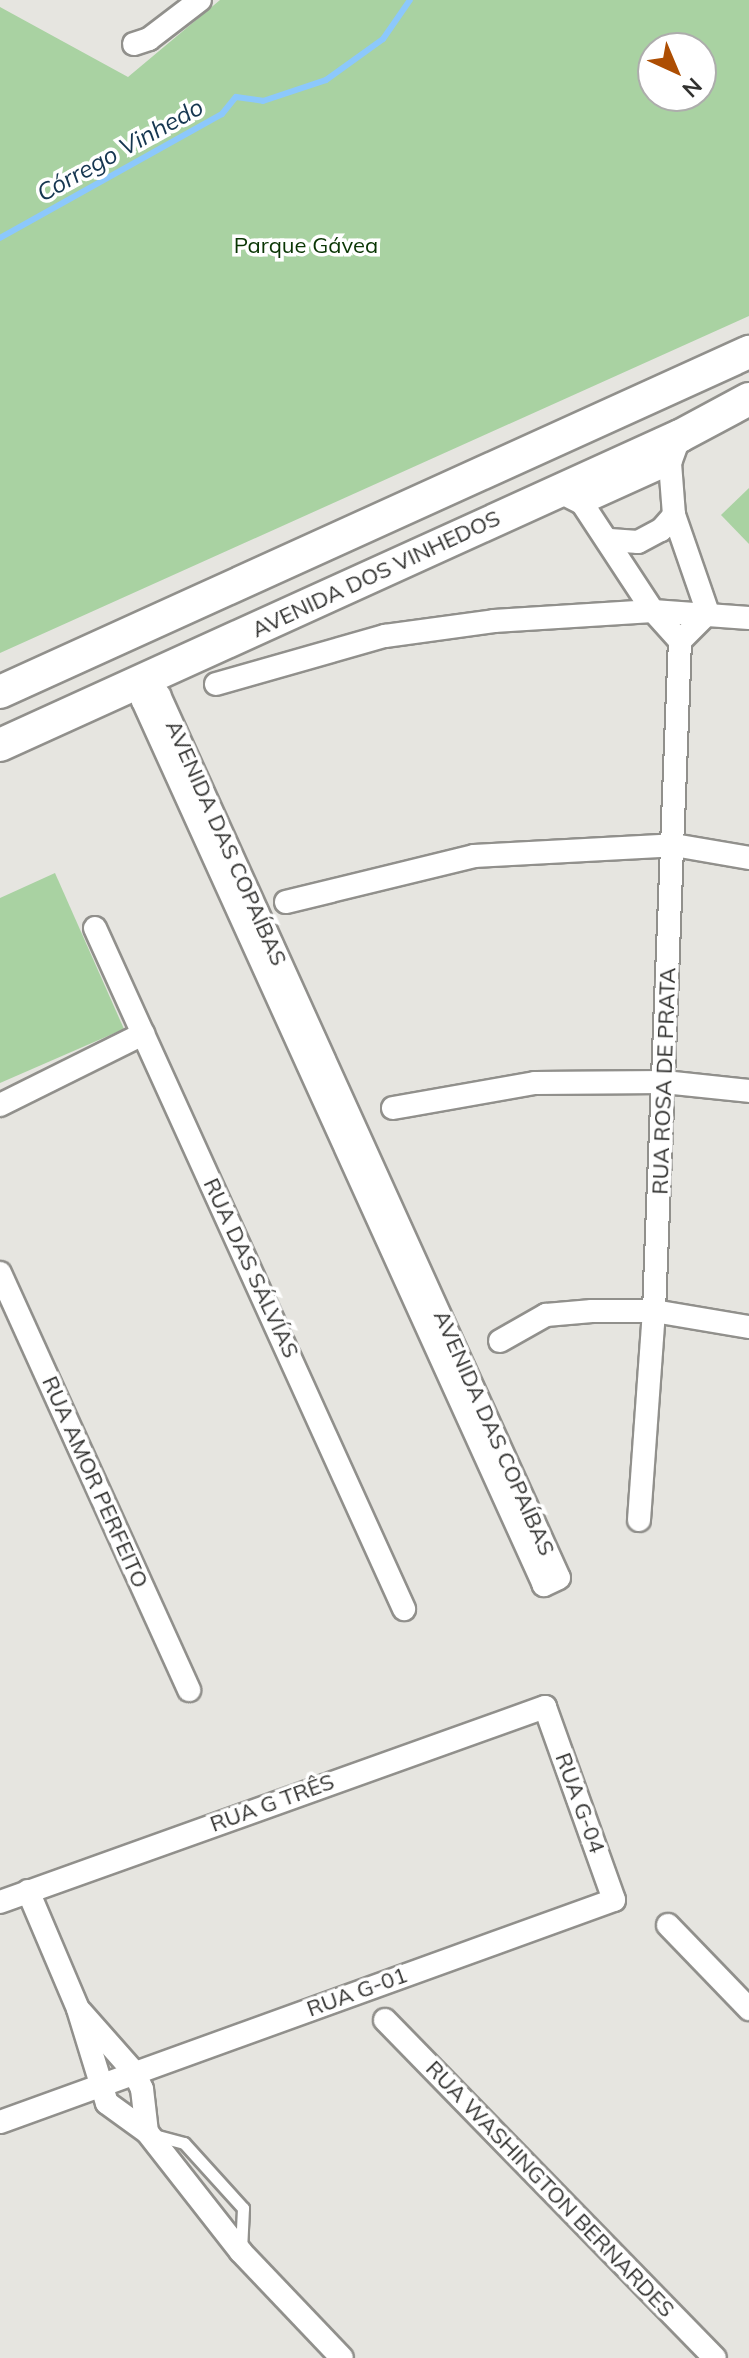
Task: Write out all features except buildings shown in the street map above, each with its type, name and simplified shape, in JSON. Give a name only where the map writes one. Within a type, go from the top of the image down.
[{"type":"main road","name":"AVENIDA DOS VINHEDOS","points":[[0,692],[749,352]]},
{"type":"main road","points":[[410,558],[411,528],[509,481],[677,386]]},
{"type":"main road","name":"AVENIDA DOS VINHEDOS","points":[[0,745],[410,558],[570,497],[675,450],[749,399]]},
{"type":"street","points":[[134,44],[149,39],[200,0]]},
{"type":"street","points":[[675,450],[674,515],[708,613]]},
{"type":"street","points":[[570,497],[610,540],[653,611],[680,641],[708,613]]},
{"type":"street","points":[[610,540],[638,542],[661,530],[674,515]]},
{"type":"street","points":[[216,684],[385,636],[494,621],[653,611],[749,618]]},
{"type":"street","name":"RUA ROSA DE PRATA","points":[[639,1520],[654,1311],[680,641]]},
{"type":"street","name":"AVENIDA DAS COPAÍBAS","points":[[144,681],[159,695],[540,1535],[559,1578],[552,1582],[544,1585],[149,716],[143,701],[144,681]]},
{"type":"street","points":[[286,902],[474,856],[674,845],[749,858]]},
{"type":"street","name":"RUA DAS SÁLVÍAS","points":[[95,928],[404,1609]]},
{"type":"street","points":[[0,1105],[143,1034]]},
{"type":"street","points":[[393,1108],[535,1083],[664,1082],[749,1091]]},
{"type":"street","name":"RUA AMOR PERFEITO","points":[[0,1273],[189,1690]]},
{"type":"street","points":[[500,1341],[546,1315],[654,1311],[749,1327]]},
{"type":"street","name":"RUA G TRÊS","points":[[0,1902],[545,1707]]},
{"type":"street","name":"RUA G-04","points":[[545,1707],[614,1900]]},
{"type":"street","points":[[28,1891],[78,2009],[107,2103],[147,2132],[241,2252],[342,2358]]},
{"type":"street","name":"RUA G-01","points":[[0,2122],[614,1900]]},
{"type":"street","points":[[668,1925],[749,2009]]},
{"type":"street","points":[[78,2009],[134,2072],[142,2089],[147,2132]]},
{"type":"street","name":"RUA WASHINGTON BERNARDES","points":[[385,2020],[715,2358]]},
{"type":"green space","name":"Parque Gávea","points":[[220,0],[749,0],[749,316],[0,653],[0,7],[128,77]]},
{"type":"green space","points":[[749,488],[749,544],[721,515]]},
{"type":"green space","points":[[55,873],[124,1029],[0,1083],[0,898]]},
{"type":"waterway","name":"Córrego Vinhedo","points":[[0,238],[222,114],[236,97],[263,101],[326,80],[383,39],[410,0]]}]
